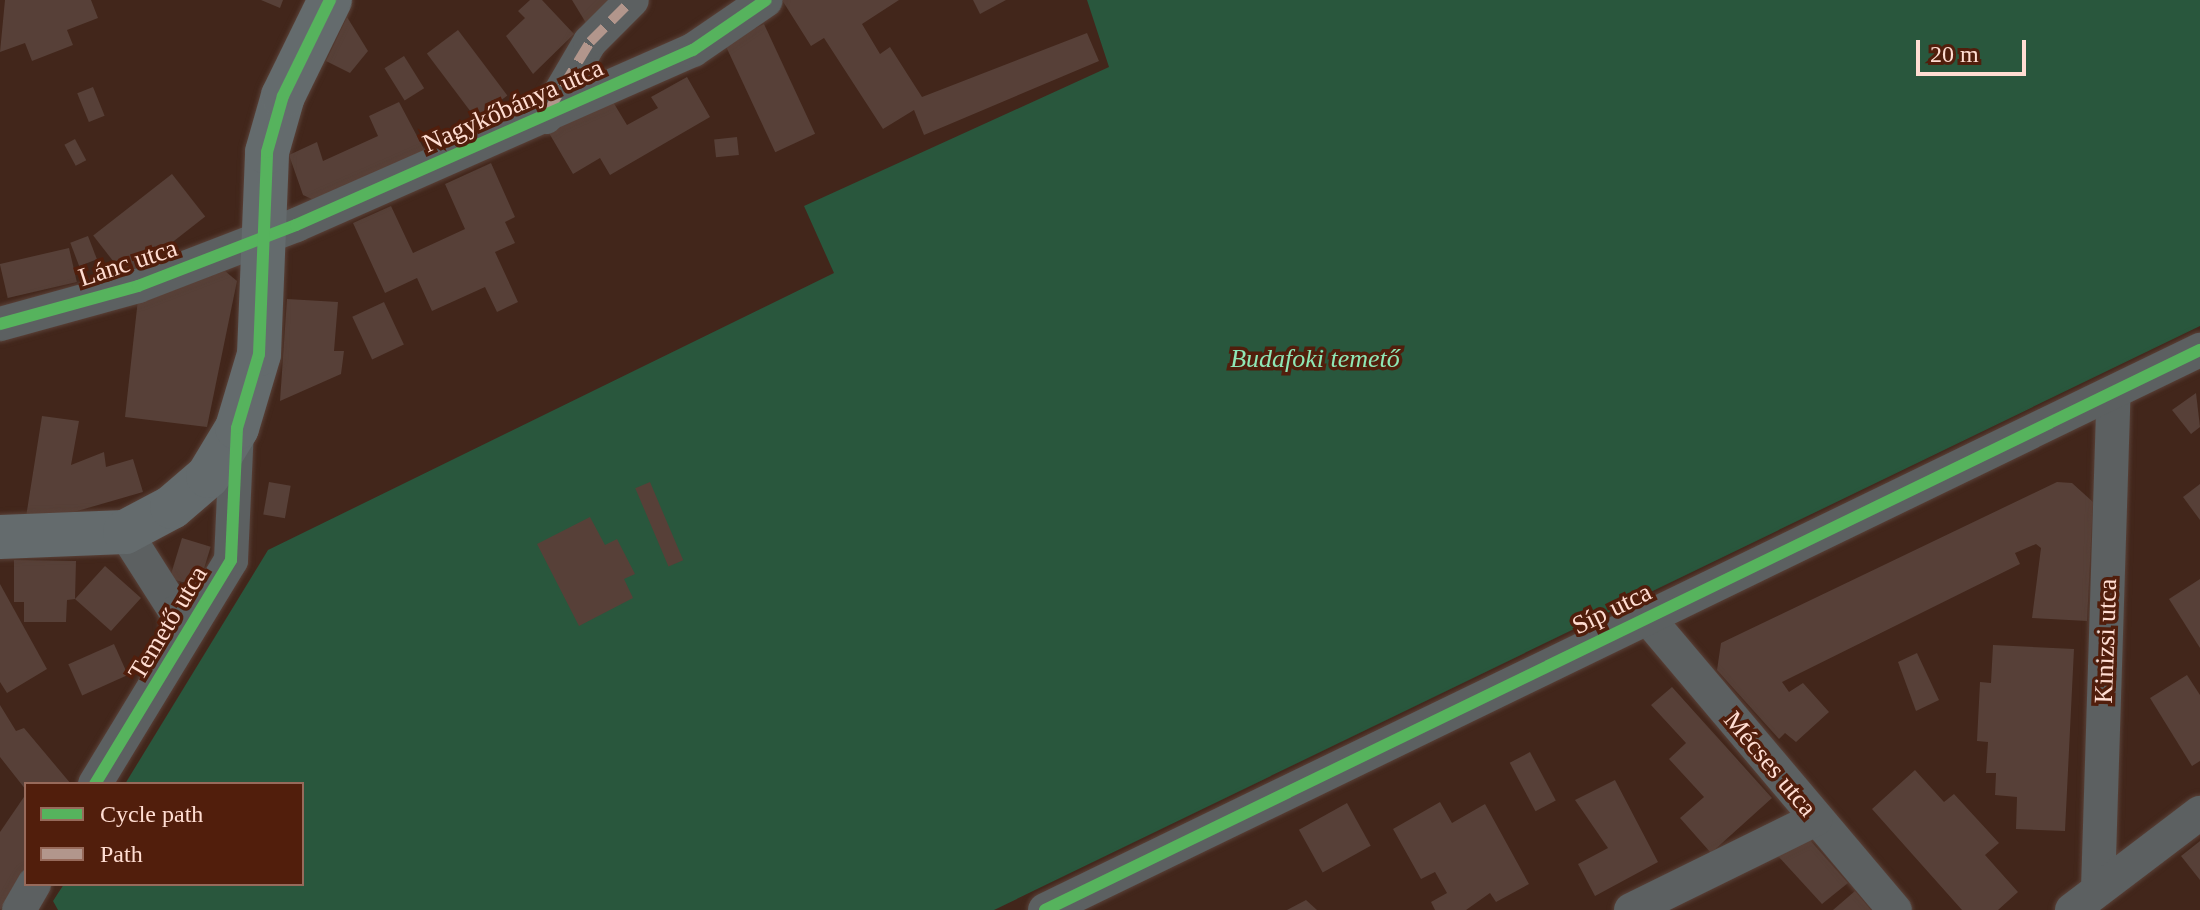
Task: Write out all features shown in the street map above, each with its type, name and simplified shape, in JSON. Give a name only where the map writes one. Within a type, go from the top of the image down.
[{"type":"street","name":"Temető utca","points":[[96,782],[231,560],[237,428],[259,354],[268,235],[267,152],[283,96],[330,0]]},
{"type":"street","points":[[546,117],[590,42],[632,0]]},
{"type":"street","name":"Nagykőbánya utca","points":[[268,235],[546,117],[693,50],[766,0]]},
{"type":"street","name":"Lánc utca","points":[[0,324],[138,286],[268,235]]},
{"type":"street","name":"Síp utca","points":[[1045,910],[2200,350]]},
{"type":"street","name":"Kinizsi utca","points":[[2098,889],[2114,393]]},
{"type":"street","points":[[0,537],[125,532],[172,507],[208,476],[237,428]]},
{"type":"street","name":"Temető utca","points":[[125,532],[176,612],[179,645]]},
{"type":"street","name":"Mécses utca","points":[[1647,617],[1895,910]]},
{"type":"street","points":[[2072,910],[2200,813]]},
{"type":"street","points":[[1631,910],[1816,819]]},
{"type":"green space","name":"Budafoki temető","points":[[1087,0],[2200,0],[2200,326],[994,910],[58,910],[53,901],[63,886],[304,886],[304,782],[126,782],[268,550],[834,273],[804,206],[1109,67]]},
{"type":"building","points":[[5,0],[91,0],[98,18],[67,30],[73,45],[32,61],[25,43],[0,52]]},
{"type":"building","points":[[261,0],[283,0],[280,8]]},
{"type":"building","points":[[530,0],[542,0],[574,34],[533,74],[506,36],[525,18],[518,11]]},
{"type":"building","points":[[572,0],[611,0],[586,23]]},
{"type":"building","points":[[782,0],[899,0],[862,24],[880,54],[890,47],[922,97],[1087,33],[1099,61],[924,135],[914,110],[883,129],[824,38],[811,46]]},
{"type":"building","points":[[973,0],[1006,0],[980,14]]},
{"type":"building","points":[[347,17],[368,51],[350,73],[326,61]]},
{"type":"building","points":[[764,24],[815,134],[775,152],[724,43]]},
{"type":"building","points":[[458,30],[507,95],[476,119],[427,53]]},
{"type":"building","points":[[404,56],[424,88],[405,100],[384,68]]},
{"type":"building","points":[[687,77],[710,117],[610,175],[600,158],[573,174],[549,133],[610,97],[627,125],[658,108],[651,97]]},
{"type":"building","points":[[93,87],[105,116],[89,122],[77,93]]},
{"type":"building","points":[[399,102],[426,153],[316,201],[303,195],[289,155],[317,142],[323,161],[378,136],[369,116]]},
{"type":"building","points":[[737,137],[739,155],[716,157],[714,139]]},
{"type":"building","points":[[75,139],[86,160],[76,166],[64,145]]},
{"type":"building","points":[[491,163],[515,217],[505,222],[515,243],[495,252],[518,302],[497,312],[485,287],[432,311],[417,278],[385,293],[353,223],[391,206],[413,253],[465,229],[445,184]]},
{"type":"building","points":[[172,174],[205,217],[126,278],[93,236]]},
{"type":"building","points":[[88,236],[97,259],[79,266],[70,243]]},
{"type":"building","points":[[69,248],[77,282],[8,298],[0,264]]},
{"type":"building","points":[[225,271],[237,281],[207,427],[125,417],[138,299]]},
{"type":"building","points":[[287,299],[338,302],[334,351],[344,351],[341,374],[280,401]]},
{"type":"building","points":[[384,302],[404,345],[372,359],[352,317]]},
{"type":"building","points":[[2196,393],[2200,427],[2191,434],[2172,410]]},
{"type":"building","points":[[42,416],[79,421],[71,465],[104,452],[106,467],[133,459],[143,492],[60,516],[26,517]]},
{"type":"building","points":[[269,482],[291,486],[285,518],[263,514]]},
{"type":"building","points":[[650,482],[683,560],[668,566],[635,488]]},
{"type":"building","points":[[2057,482],[2072,483],[2093,502],[2087,621],[2032,618],[2041,548],[2036,544],[2015,553],[2020,564],[1782,682],[1789,692],[1803,683],[1829,712],[1796,742],[1785,733],[1779,739],[1717,670],[1721,643]]},
{"type":"building","points":[[2200,484],[2200,520],[2183,497]]},
{"type":"building","points":[[590,517],[605,545],[617,539],[635,574],[624,579],[633,598],[579,626],[537,544]]},
{"type":"building","points":[[182,538],[211,547],[198,587],[170,578]]},
{"type":"building","points":[[14,560],[76,561],[75,599],[67,600],[66,622],[24,622],[24,602],[14,602]]},
{"type":"building","points":[[105,566],[141,598],[111,631],[75,599]]},
{"type":"building","points":[[2200,579],[2200,648],[2169,599]]},
{"type":"building","points":[[0,584],[47,669],[7,693],[0,682]]},
{"type":"building","points":[[114,644],[128,675],[82,695],[68,664]]},
{"type":"building","points":[[1993,645],[2074,649],[2065,831],[2016,829],[2017,797],[1995,795],[1996,773],[1986,773],[1988,742],[1977,741],[1980,682],[1991,683]]},
{"type":"building","points":[[1917,653],[1939,700],[1916,711],[1898,662]]},
{"type":"building","points":[[2187,675],[2200,695],[2200,761],[2192,766],[2150,698]]},
{"type":"building","points":[[1672,687],[1772,798],[1711,853],[1680,818],[1704,797],[1669,759],[1686,743],[1651,705]]},
{"type":"building","points":[[0,705],[16,731],[24,728],[69,782],[24,782],[24,787],[0,757]]},
{"type":"building","points":[[1530,752],[1556,801],[1536,811],[1510,763]]},
{"type":"building","points":[[1915,770],[1944,802],[1954,794],[1999,843],[1985,855],[2018,892],[1998,910],[1962,910],[1872,809]]},
{"type":"building","points":[[1615,780],[1658,862],[1595,896],[1578,864],[1608,848],[1575,800]]},
{"type":"building","points":[[24,797],[24,877],[0,910],[0,832]]},
{"type":"building","points":[[1440,802],[1452,823],[1485,804],[1529,884],[1496,902],[1490,893],[1466,910],[1435,910],[1431,902],[1447,893],[1435,872],[1421,879],[1393,829]]},
{"type":"building","points":[[1347,803],[1371,846],[1323,873],[1299,830]]},
{"type":"building","points":[[1809,839],[1848,883],[1822,904],[1778,856]]},
{"type":"building","points":[[2200,841],[2200,880],[2181,856]]},
{"type":"building","points":[[1855,891],[1871,910],[1833,910]]},
{"type":"building","points":[[1306,900],[1317,910],[1287,910]]},
{"type":"marked path","points":[[547,113],[590,42],[632,0]]},
{"type":"cycle path","points":[[96,782],[231,560],[237,428],[259,354],[267,152],[283,96],[330,0]]},
{"type":"cycle path","points":[[0,324],[138,286],[296,225],[693,50],[766,0]]},
{"type":"cycle path","points":[[1045,910],[2200,350]]}]
